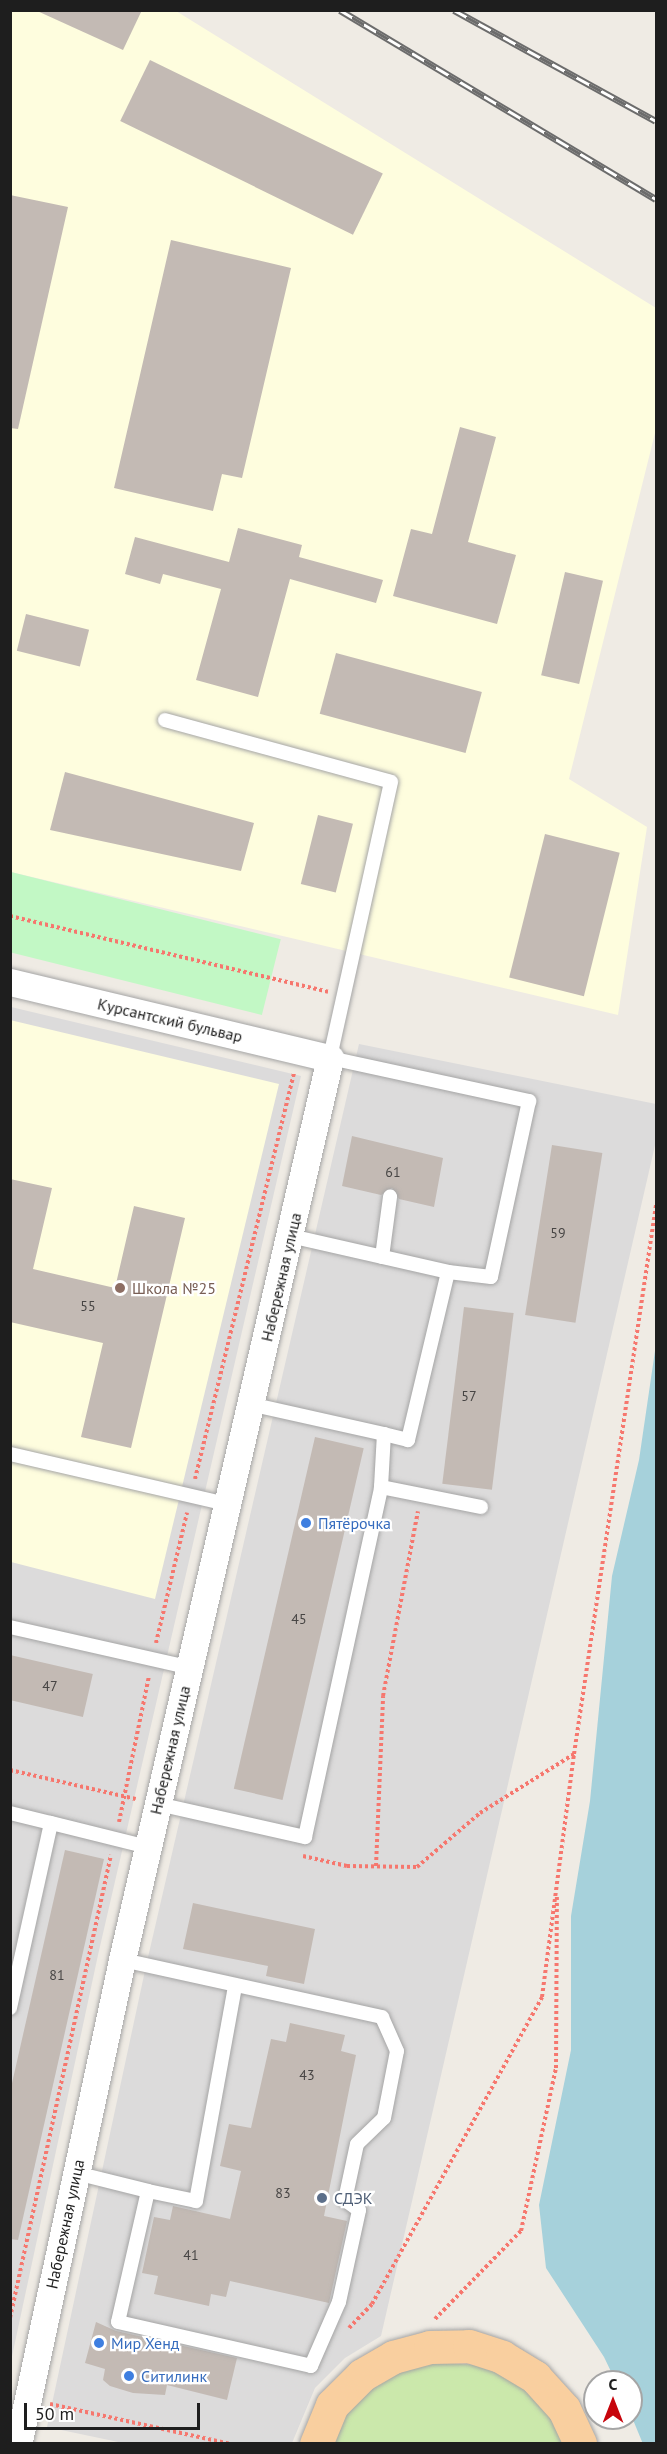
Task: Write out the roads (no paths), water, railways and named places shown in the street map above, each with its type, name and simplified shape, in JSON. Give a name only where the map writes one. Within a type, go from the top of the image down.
[{"type":"main road","points":[[316,2444],[332,2405],[362,2375],[393,2357],[430,2347],[469,2346],[502,2357],[535,2377],[564,2409],[580,2444]]},
{"type":"street","name":"Курсантский бульвар","points":[[10,982],[330,1058]]},
{"type":"street","name":"Набережная улица","points":[[18,2444],[122,1960],[330,1058]]},
{"type":"lane","points":[[165,720],[391,782],[330,1058],[529,1101],[491,1277],[448,1272],[290,1236]]},
{"type":"lane","points":[[382,1257],[390,1197]]},
{"type":"lane","points":[[250,1404],[408,1440],[448,1272]]},
{"type":"lane","points":[[158,1804],[305,1837],[381,1487],[384,1434]]},
{"type":"lane","points":[[10,1454],[192,1494],[227,1504]]},
{"type":"lane","points":[[381,1487],[481,1506]]},
{"type":"lane","points":[[10,1627],[188,1667]]},
{"type":"lane","points":[[10,1813],[148,1847]]},
{"type":"lane","points":[[10,2008],[51,1823]]},
{"type":"lane","points":[[122,1960],[235,1987],[382,2017],[397,2051],[384,2118],[357,2144],[345,2200],[359,2210],[339,2302],[311,2366],[118,2322],[148,2191]]},
{"type":"lane","points":[[76,2173],[196,2201],[235,1987]]},
{"type":"water","points":[[656,1344],[656,2443],[643,2444],[637,2430],[643,2430],[643,2370],[610,2370],[546,2268],[539,2205],[571,2050],[571,1916],[590,1801],[612,1576],[639,1460]]},
{"type":"railway","points":[[340,10],[656,199]]},
{"type":"railway","points":[[454,10],[656,121]]},
{"type":"place","name":"Школа №25","points":[[120,1288]]},
{"type":"place","name":"Пятёрочка","points":[[306,1523]]},
{"type":"place","name":"СДЭК","points":[[322,2198]]},
{"type":"place","name":"Мир Хенд","points":[[99,2343]]},
{"type":"place","name":"Ситилинк","points":[[129,2376]]}]
